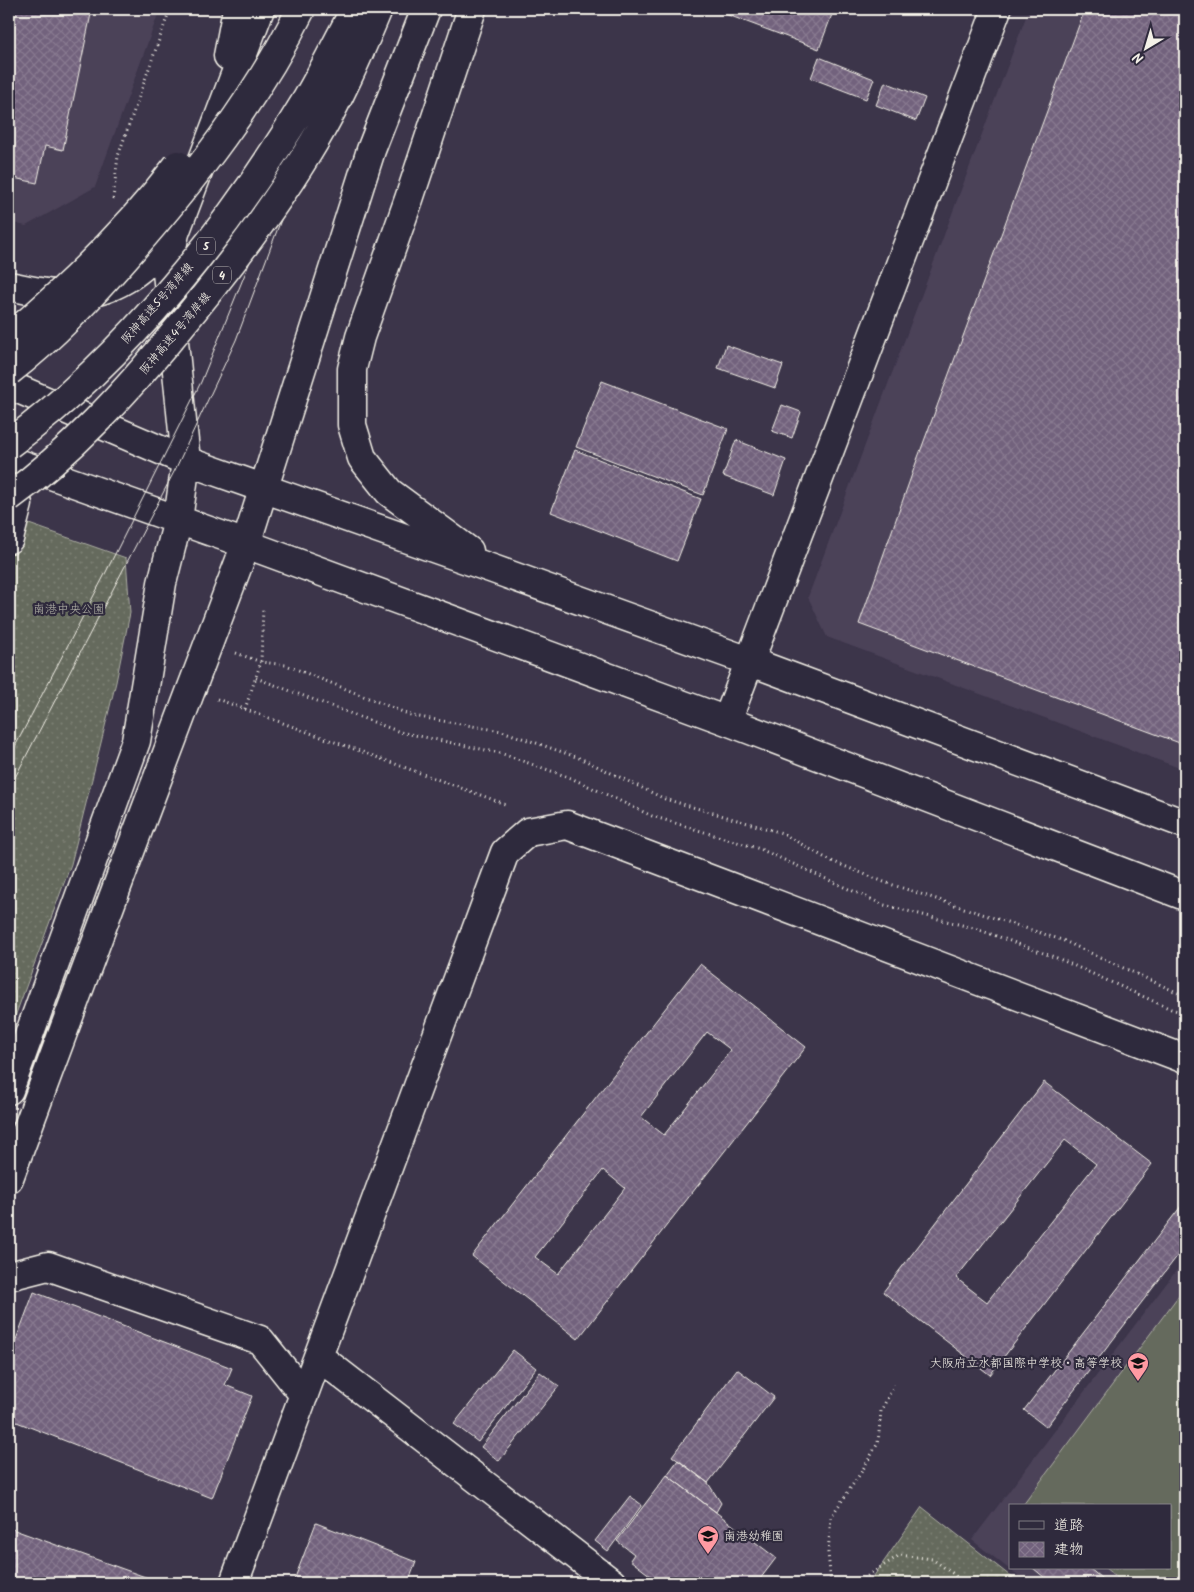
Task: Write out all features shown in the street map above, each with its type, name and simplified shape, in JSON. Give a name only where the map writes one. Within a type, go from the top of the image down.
[{"type":"main road","points":[[213,131],[237,9]]},
{"type":"main road","points":[[9,1090],[136,742],[162,584],[178,520],[186,461],[167,272],[175,233],[260,9]]},
{"type":"main road","points":[[9,338],[45,308],[84,271],[124,229],[170,175],[207,128],[248,70],[285,9]]},
{"type":"main road","points":[[9,371],[62,323],[107,278],[178,195],[222,137],[260,82],[301,9]]},
{"type":"main road","name":"阪神高速5号湾岸線","points":[[9,444],[72,392],[113,352],[155,309],[194,261],[270,158],[307,99],[355,9]]},
{"type":"main road","name":"阪神高速4号湾岸線","points":[[13,501],[123,393],[228,268],[280,197],[314,142],[337,101],[378,9]]},
{"type":"main road","points":[[9,1178],[137,830],[246,544],[372,150],[426,9]]},
{"type":"main road","points":[[472,9],[412,190],[360,337],[352,369],[352,424],[362,458],[389,492],[493,569]]},
{"type":"main road","points":[[727,721],[996,9]]},
{"type":"main road","points":[[9,286],[40,292],[77,295],[110,288],[132,275],[154,257],[175,233]]},
{"type":"main road","points":[[9,385],[186,461],[749,661],[1185,824]]},
{"type":"main road","points":[[9,460],[246,544],[727,721],[1185,896]]},
{"type":"main road","points":[[9,539],[13,501]]},
{"type":"main road","points":[[234,1583],[505,852],[528,832],[567,825],[1185,1059]]},
{"type":"main road","points":[[9,1276],[48,1266],[260,1340],[304,1395]]},
{"type":"main road","points":[[319,1356],[612,1583]]},
{"type":"path","points":[[113,200],[118,156],[170,9]]},
{"type":"path","points":[[245,709],[261,662],[263,607]]},
{"type":"path","points":[[232,651],[261,662],[286,665],[413,716],[502,731],[582,759],[665,799],[782,833],[829,860],[884,882],[1062,940],[1185,996]]},
{"type":"path","points":[[256,678],[400,732],[500,753],[571,778],[652,816],[760,849],[884,904],[977,929],[1057,958],[1171,1009],[1185,1013]]},
{"type":"path","points":[[216,698],[505,804]]},
{"type":"path","points":[[831,1583],[828,1553],[831,1517],[862,1471],[878,1443],[881,1411],[894,1385]]},
{"type":"path","points":[[860,1583],[870,1574],[900,1555],[932,1559],[955,1575],[960,1583]]},
{"type":"shaded area","points":[[9,9],[160,9],[95,187],[26,226],[9,222]]},
{"type":"shaded area","points":[[1029,9],[1185,9],[1185,770],[827,637],[808,597]]},
{"type":"shaded area","name":"大阪府立水都国際中学校・高等学校","points":[[1185,1259],[1185,1583],[1027,1583],[1010,1570],[1172,1570],[1172,1504],[1009,1504],[1009,1569],[972,1540]]},
{"type":"green space","name":"南港中央公園","points":[[9,517],[126,558],[130,613],[116,682],[71,864],[9,1033]]},
{"type":"green space","name":"大阪府立水都国際中学校・高等学校","points":[[1185,1287],[1185,1583],[1124,1583],[1108,1570],[1172,1570],[1172,1504],[1024,1504]]},
{"type":"green space","points":[[922,1507],[1019,1583],[869,1583]]},
{"type":"building","points":[[9,9],[92,9],[63,150],[45,146],[37,183],[9,177]]},
{"type":"building","points":[[712,9],[834,9],[819,49]]},
{"type":"building","points":[[1085,9],[1185,9],[1185,745],[859,624],[917,460]]},
{"type":"building","points":[[819,57],[874,79],[866,99],[811,78]]},
{"type":"building","points":[[885,82],[925,98],[916,121],[876,105]]},
{"type":"building","points":[[726,345],[783,365],[775,388],[718,368]]},
{"type":"building","points":[[602,381],[728,429],[703,495],[576,447]]},
{"type":"building","points":[[782,405],[801,412],[792,438],[772,431]]},
{"type":"building","points":[[736,440],[786,460],[774,495],[723,476]]},
{"type":"building","points":[[575,450],[701,499],[677,561],[551,512]]},
{"type":"building","points":[[700,964],[806,1047],[578,1339],[472,1256]],"holes":[[[707,1032],[731,1050],[664,1135],[641,1117]],[[603,1170],[625,1188],[558,1274],[535,1257]]]},
{"type":"building","points":[[1044,1082],[1152,1164],[990,1375],[883,1292]],"holes":[[[1065,1140],[1096,1164],[987,1302],[956,1278]]]},
{"type":"building","points":[[1185,1201],[1185,1246],[1046,1427],[1024,1410]]},
{"type":"building","points":[[34,1292],[232,1368],[225,1385],[252,1396],[212,1498],[9,1419],[9,1358]]},
{"type":"building","points":[[513,1350],[536,1368],[478,1442],[454,1424]]},
{"type":"building","points":[[737,1369],[774,1397],[708,1483],[672,1456]]},
{"type":"building","points":[[540,1372],[559,1386],[499,1461],[481,1447]]},
{"type":"building","points":[[678,1460],[708,1483],[721,1503],[716,1512],[667,1475]]},
{"type":"building","points":[[667,1475],[776,1558],[757,1583],[660,1583],[630,1560],[634,1554],[617,1541]]},
{"type":"building","points":[[630,1496],[642,1505],[608,1551],[595,1541]]},
{"type":"building","points":[[316,1523],[416,1562],[408,1583],[293,1583]]},
{"type":"building","points":[[9,1528],[162,1583],[9,1583]]},
{"type":"building","points":[[1035,1570],[1091,1570],[1107,1583],[1051,1583]]},
{"type":"tram line","points":[[9,758],[104,576],[201,382],[313,100],[346,9]]},
{"type":"tram line","points":[[9,789],[175,470],[236,340],[360,9]]},
{"type":"place","name":"大阪府立水都国際中学校・高等学校","points":[[1138,1382]]},
{"type":"place","name":"南港幼稚園","points":[[708,1555]]}]
